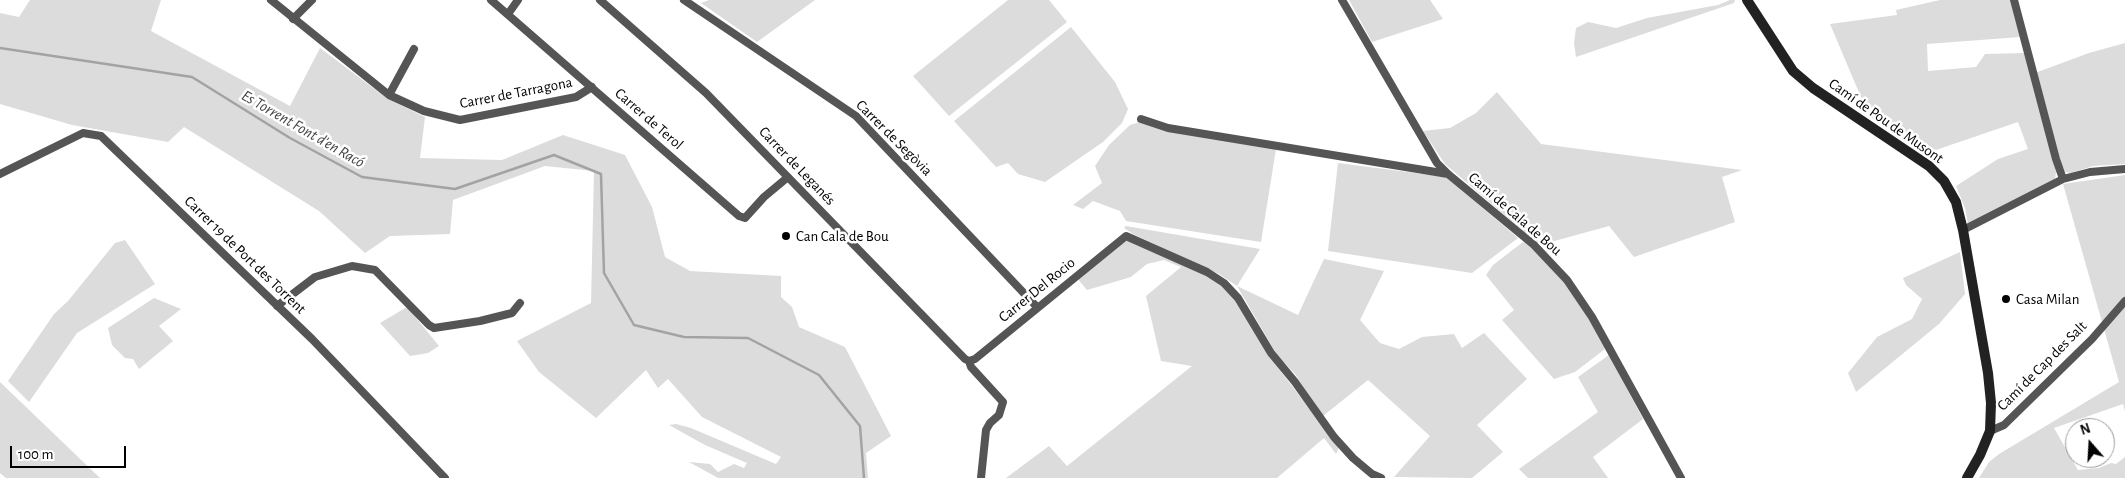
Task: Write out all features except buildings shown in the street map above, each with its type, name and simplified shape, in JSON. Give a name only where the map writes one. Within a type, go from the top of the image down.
[{"type":"street","name":"Carrer de Tarragona","points":[[272,0],[293,19],[389,95],[424,111],[460,120],[576,97],[592,87]]},
{"type":"street","points":[[293,19],[312,0]]},
{"type":"street","name":"Carrer de Terol","points":[[491,0],[739,216],[746,218],[764,197],[788,177]]},
{"type":"street","points":[[508,14],[518,0]]},
{"type":"street","name":"Carrer de Leganés","points":[[600,0],[706,93],[967,360],[971,367],[1003,402],[999,415],[990,423],[986,430],[981,478]]},
{"type":"street","name":"Carrer de Segòvia","points":[[684,0],[856,116],[1037,307]]},
{"type":"street","name":"Camí de Cala de Bou","points":[[1342,0],[1429,151],[1448,174],[1534,245],[1566,280],[1592,317],[1681,478]]},
{"type":"street","name":"Camí de Pou de Musont","points":[[1747,0],[1793,71],[1813,88],[1929,166],[1944,181],[1956,202],[1963,230],[1988,372],[1992,403],[1990,431]]},
{"type":"street","points":[[2014,0],[2063,179]]},
{"type":"street","points":[[389,95],[414,49]]},
{"type":"street","points":[[1140,119],[1168,128],[1448,174]]},
{"type":"street","name":"Carrer 19 de Port des Torrent","points":[[0,174],[83,133],[101,136],[312,339],[445,478]]},
{"type":"street","points":[[1963,230],[2063,179],[2090,172],[2125,169]]},
{"type":"street","name":"Carrer Del Rocio","points":[[967,360],[975,358],[1126,236],[1207,272],[1224,283],[1238,298],[1271,354],[1295,382],[1334,437],[1353,458],[1372,474],[1381,478]]},
{"type":"street","points":[[277,306],[315,277],[352,266],[374,270],[428,325],[434,328],[480,321],[512,313],[520,303]]},
{"type":"street","name":"Camí de Cap des Salt","points":[[1990,431],[2004,425],[2092,339],[2125,301]]},
{"type":"street","points":[[1966,478],[1980,455],[1990,431]]},
{"type":"shaded area","points":[[30,0],[161,0],[151,31],[290,106],[320,48],[388,99],[425,117],[420,158],[502,160],[563,135],[625,155],[652,207],[665,257],[690,271],[781,276],[781,297],[792,307],[799,327],[845,347],[891,436],[866,453],[868,478],[718,478],[689,462],[710,464],[718,472],[734,464],[744,468],[747,463],[705,445],[669,425],[676,424],[691,428],[776,464],[781,457],[702,417],[668,379],[658,388],[646,370],[596,418],[539,372],[517,341],[591,303],[594,171],[545,166],[453,200],[450,234],[390,236],[365,253],[319,211],[184,127],[168,142],[72,125],[0,104],[0,13],[19,17]]},
{"type":"shaded area","points":[[709,0],[815,0],[757,42],[701,3]]},
{"type":"shaded area","points":[[1008,0],[1049,0],[1067,22],[949,116],[913,76]]},
{"type":"shaded area","points":[[1349,0],[1430,0],[1443,19],[1372,42]]},
{"type":"shaded area","points":[[1735,0],[1734,3],[1576,57],[1574,43],[1576,28],[1588,22],[1616,28],[1647,18],[1718,5]]},
{"type":"shaded area","points":[[1940,0],[2010,0],[2020,37],[1927,44],[1928,71],[1976,67],[1985,54],[2025,53],[2056,172],[2055,179],[1968,224],[1965,208],[1956,186],[1998,159],[2028,149],[2018,122],[1927,153],[1869,116],[1830,24],[1897,15],[1896,10]]},
{"type":"shaded area","points":[[1071,27],[1115,82],[1128,109],[1122,123],[1103,142],[1045,182],[1018,174],[1008,163],[996,167],[954,121]]},
{"type":"shaded area","points":[[2125,43],[2125,164],[2093,166],[2071,173],[2065,172],[2059,159],[2035,73],[2089,53]]},
{"type":"shaded area","points":[[1497,92],[1541,144],[1742,170],[1722,177],[1735,222],[1634,257],[1609,226],[1540,245],[1445,164],[1423,131],[1450,128],[1476,113]]},
{"type":"shaded area","points":[[1140,122],[1276,149],[1261,242],[1126,221],[1120,211],[1093,201],[1083,209],[1073,205],[1102,183],[1095,166],[1109,145],[1130,125]]},
{"type":"shaded area","points":[[1338,163],[1446,177],[1518,238],[1472,273],[1328,251]]},
{"type":"shaded area","points":[[2125,175],[2125,411],[2123,404],[2083,418],[2065,418],[2065,424],[2054,428],[2065,447],[2065,468],[2077,468],[2078,470],[2115,468],[2115,464],[2125,457],[2125,478],[1979,478],[1989,462],[1999,454],[2119,382],[2063,184]]},
{"type":"shaded area","points":[[1126,226],[1260,249],[1237,286],[1219,274],[1133,234],[1124,228]]},
{"type":"shaded area","points":[[1126,239],[1200,271],[1221,284],[1235,299],[1268,355],[1339,447],[1336,454],[1324,438],[1277,478],[1006,478],[1049,446],[1067,466],[1192,366],[1161,361],[1146,296],[1181,267],[1164,260],[1147,264],[1131,277],[1087,290],[1077,278]]},
{"type":"shaded area","points":[[125,240],[155,284],[77,333],[29,402],[8,381],[54,314],[68,301],[115,243]]},
{"type":"shaded area","points":[[1523,242],[1529,244],[1563,281],[1587,316],[1605,349],[1575,372],[1554,379],[1502,320],[1514,310],[1486,275],[1493,265]]},
{"type":"shaded area","points":[[1960,252],[1965,294],[1939,324],[1856,392],[1848,373],[1877,337],[1912,319],[1922,299],[1906,285],[1903,278]]},
{"type":"shaded area","points":[[1324,259],[1384,271],[1360,320],[1380,343],[1399,349],[1422,337],[1454,334],[1462,348],[1484,333],[1527,379],[1477,425],[1503,452],[1472,478],[1394,477],[1430,436],[1368,380],[1323,416],[1295,374],[1277,355],[1237,286],[1298,315]]},
{"type":"shaded area","points":[[154,298],[181,309],[159,326],[173,341],[139,369],[133,359],[125,358],[112,345],[108,328]]},
{"type":"shaded area","points":[[407,307],[439,346],[428,353],[410,356],[380,323]]},
{"type":"shaded area","points":[[1609,355],[1643,419],[1593,457],[1608,478],[1528,478],[1519,469],[1598,412],[1578,377]]},
{"type":"shaded area","points":[[0,382],[100,478],[6,478],[0,473]]},
{"type":"waterway","name":"Es Torrent Font d'en Racó","points":[[0,48],[192,77],[290,138],[362,177],[455,189],[554,155],[601,174],[604,273],[634,325],[684,337],[748,338],[819,375],[860,426],[864,478]]},
{"type":"place","name":"Can Cala de Bou","points":[[786,236]]},
{"type":"place","name":"Casa Milan","points":[[2006,299]]}]
